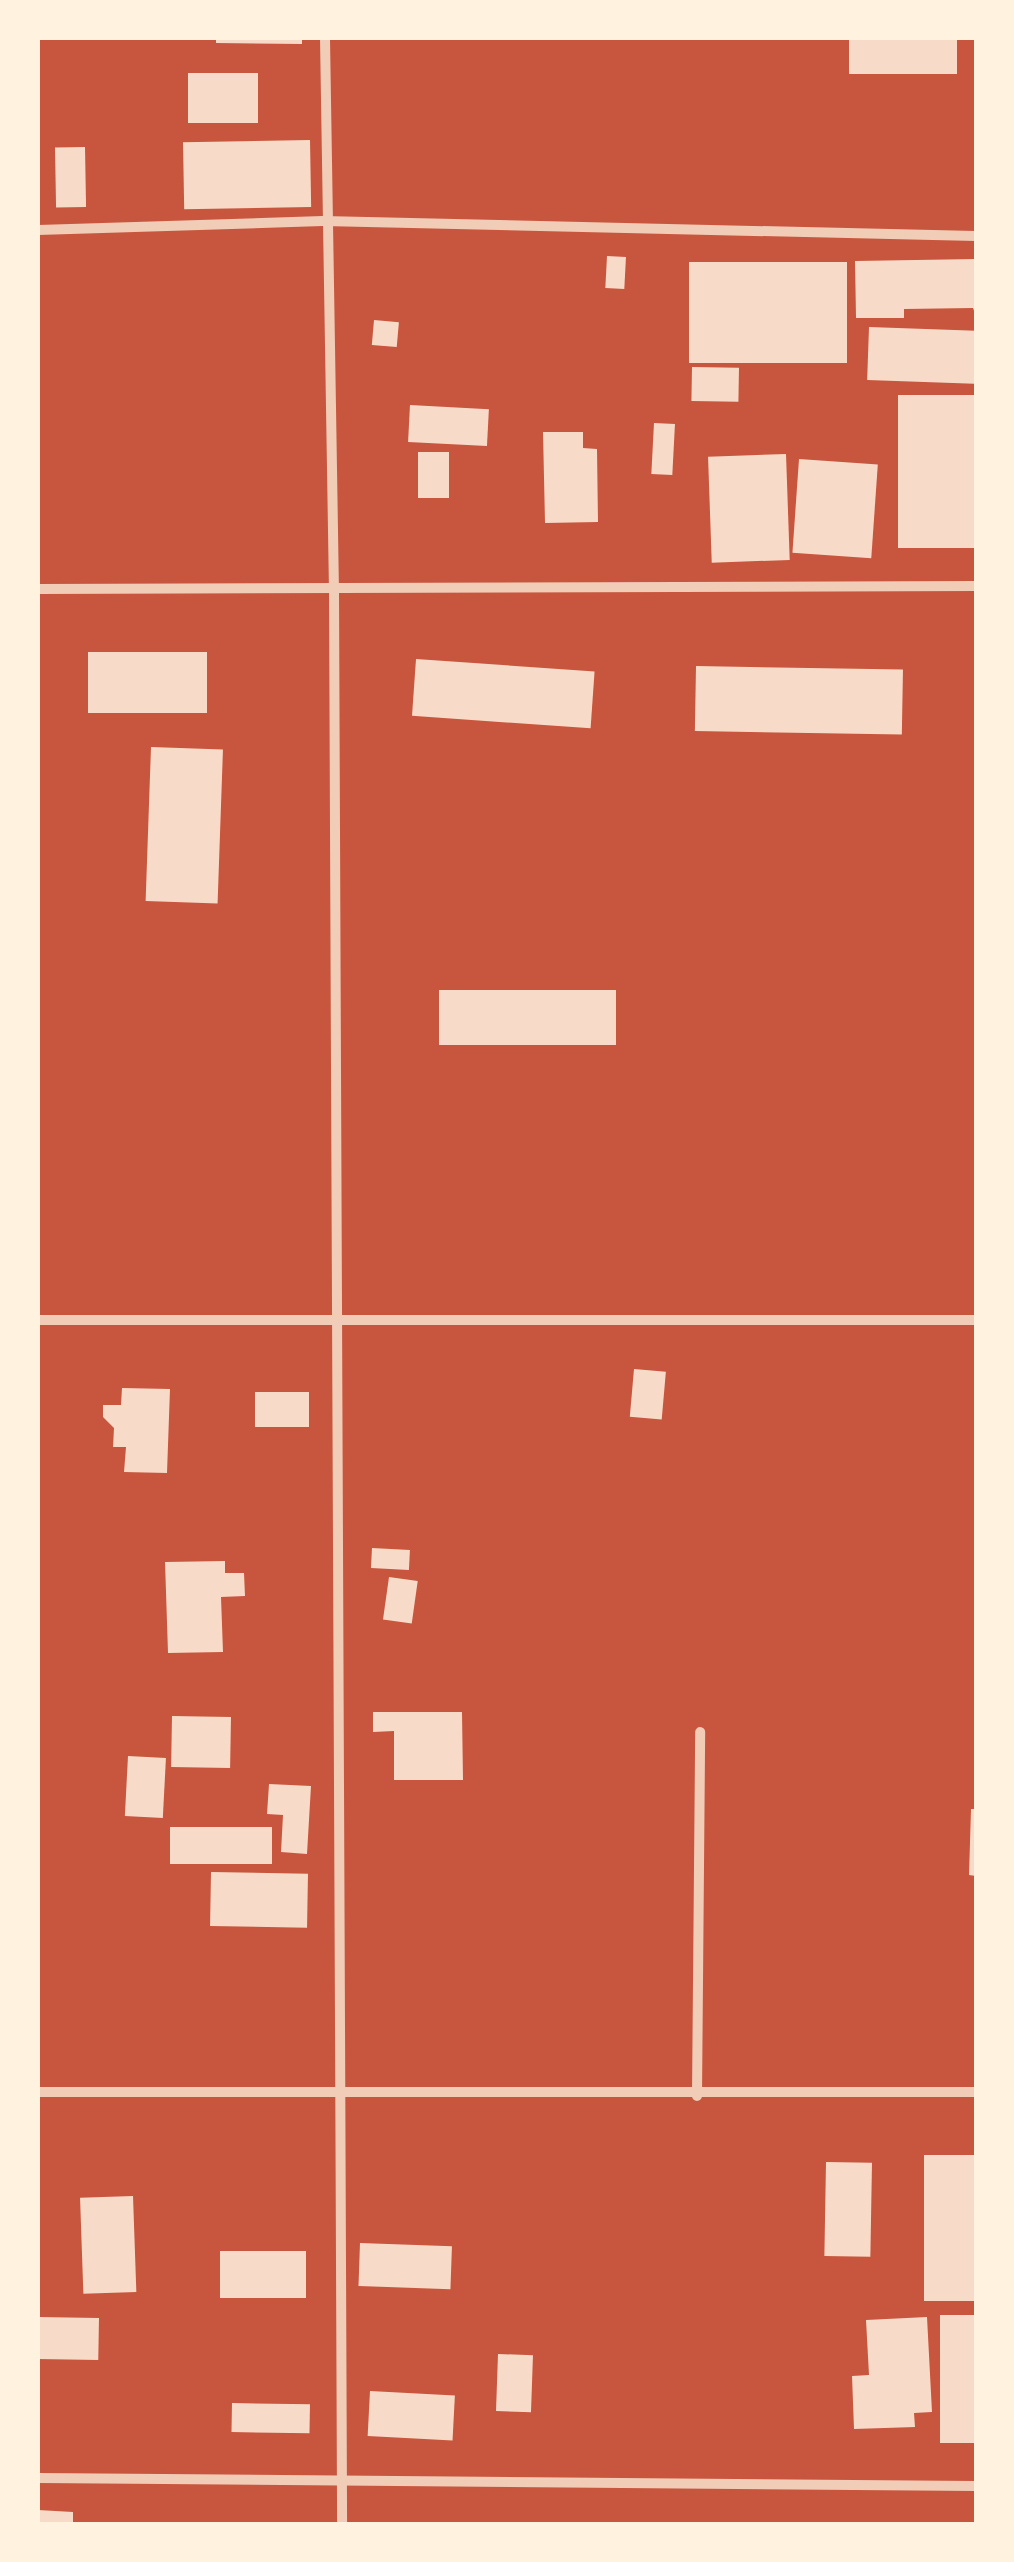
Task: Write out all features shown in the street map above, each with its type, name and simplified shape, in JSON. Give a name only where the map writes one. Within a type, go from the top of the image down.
[{"type":"street","points":[[325,38],[323,221],[334,591],[339,1320],[342,2524]]},
{"type":"street","points":[[38,230],[323,221],[976,236]]},
{"type":"street","points":[[38,589],[976,586]]},
{"type":"street","points":[[38,1320],[976,1320]]},
{"type":"street","points":[[697,2096],[700,1732]]},
{"type":"street","points":[[38,2092],[697,2096],[976,2092]]},
{"type":"street","points":[[38,2478],[342,2476],[976,2486]]},
{"type":"building","points":[[216,38],[302,38],[302,44],[216,43]]},
{"type":"building","points":[[849,38],[957,38],[957,74],[849,74]]},
{"type":"building","points":[[188,73],[258,73],[258,123],[188,123]]},
{"type":"building","points":[[310,140],[311,207],[184,209],[183,142]]},
{"type":"building","points":[[85,147],[86,207],[56,208],[55,148]]},
{"type":"building","points":[[607,256],[626,257],[624,289],[605,288]]},
{"type":"building","points":[[976,259],[976,316],[973,308],[904,309],[904,318],[856,318],[855,261]]},
{"type":"building","points":[[689,262],[847,262],[847,363],[689,363]]},
{"type":"building","points":[[374,320],[399,322],[397,347],[372,345]]},
{"type":"building","points":[[869,327],[976,331],[974,384],[867,380]]},
{"type":"building","points":[[692,367],[739,368],[738,402],[691,401]]},
{"type":"building","points":[[898,395],[976,395],[976,548],[898,548]]},
{"type":"building","points":[[410,405],[489,409],[487,446],[408,442]]},
{"type":"building","points":[[654,423],[675,424],[672,475],[651,474]]},
{"type":"building","points":[[543,432],[583,432],[583,448],[597,449],[598,522],[545,523]]},
{"type":"building","points":[[418,452],[449,452],[449,498],[418,498]]},
{"type":"building","points":[[786,454],[790,560],[712,563],[708,457]]},
{"type":"building","points":[[799,459],[878,465],[871,558],[792,553]]},
{"type":"building","points":[[88,652],[207,652],[207,713],[88,713]]},
{"type":"building","points":[[416,659],[595,671],[591,728],[412,716]]},
{"type":"building","points":[[696,666],[903,670],[902,735],[695,731]]},
{"type":"building","points":[[151,747],[223,750],[218,903],[146,901]]},
{"type":"building","points":[[439,990],[616,990],[616,1045],[439,1045]]},
{"type":"building","points":[[634,1369],[666,1372],[662,1420],[630,1417]]},
{"type":"building","points":[[122,1388],[170,1389],[167,1473],[124,1472],[126,1447],[113,1447],[114,1428],[103,1417],[103,1405],[121,1405]]},
{"type":"building","points":[[255,1392],[309,1392],[309,1427],[255,1427]]},
{"type":"building","points":[[372,1548],[410,1550],[409,1570],[371,1568]]},
{"type":"building","points":[[225,1561],[225,1573],[244,1573],[245,1596],[221,1597],[223,1652],[168,1653],[165,1562]]},
{"type":"building","points":[[389,1577],[418,1581],[412,1624],[383,1620]]},
{"type":"building","points":[[373,1712],[462,1712],[463,1780],[394,1780],[394,1731],[373,1732]]},
{"type":"building","points":[[172,1716],[231,1717],[230,1768],[171,1767]]},
{"type":"building","points":[[128,1756],[166,1758],[163,1818],[125,1816]]},
{"type":"building","points":[[269,1784],[311,1786],[307,1854],[281,1852],[283,1815],[267,1814]]},
{"type":"building","points":[[971,1809],[976,1809],[976,1876],[969,1875]]},
{"type":"building","points":[[170,1827],[272,1827],[272,1864],[170,1864]]},
{"type":"building","points":[[211,1872],[308,1874],[307,1928],[210,1926]]},
{"type":"building","points":[[924,2155],[976,2155],[976,2301],[924,2301]]},
{"type":"building","points":[[826,2162],[872,2163],[870,2257],[824,2256]]},
{"type":"building","points":[[133,2196],[136,2292],[83,2294],[80,2198]]},
{"type":"building","points":[[360,2243],[452,2246],[450,2289],[358,2286]]},
{"type":"building","points":[[220,2251],[306,2251],[306,2298],[220,2298]]},
{"type":"building","points":[[940,2315],[976,2315],[976,2443],[940,2443]]},
{"type":"building","points":[[38,2317],[99,2318],[98,2360],[38,2359]]},
{"type":"building","points":[[927,2317],[932,2412],[914,2413],[915,2427],[854,2429],[852,2376],[869,2375],[866,2320]]},
{"type":"building","points":[[498,2354],[533,2355],[531,2412],[496,2411]]},
{"type":"building","points":[[370,2391],[455,2395],[453,2440],[368,2436]]},
{"type":"building","points":[[232,2403],[310,2404],[309,2433],[231,2432]]},
{"type":"building","points":[[38,2510],[73,2512],[73,2524],[38,2524]]}]
